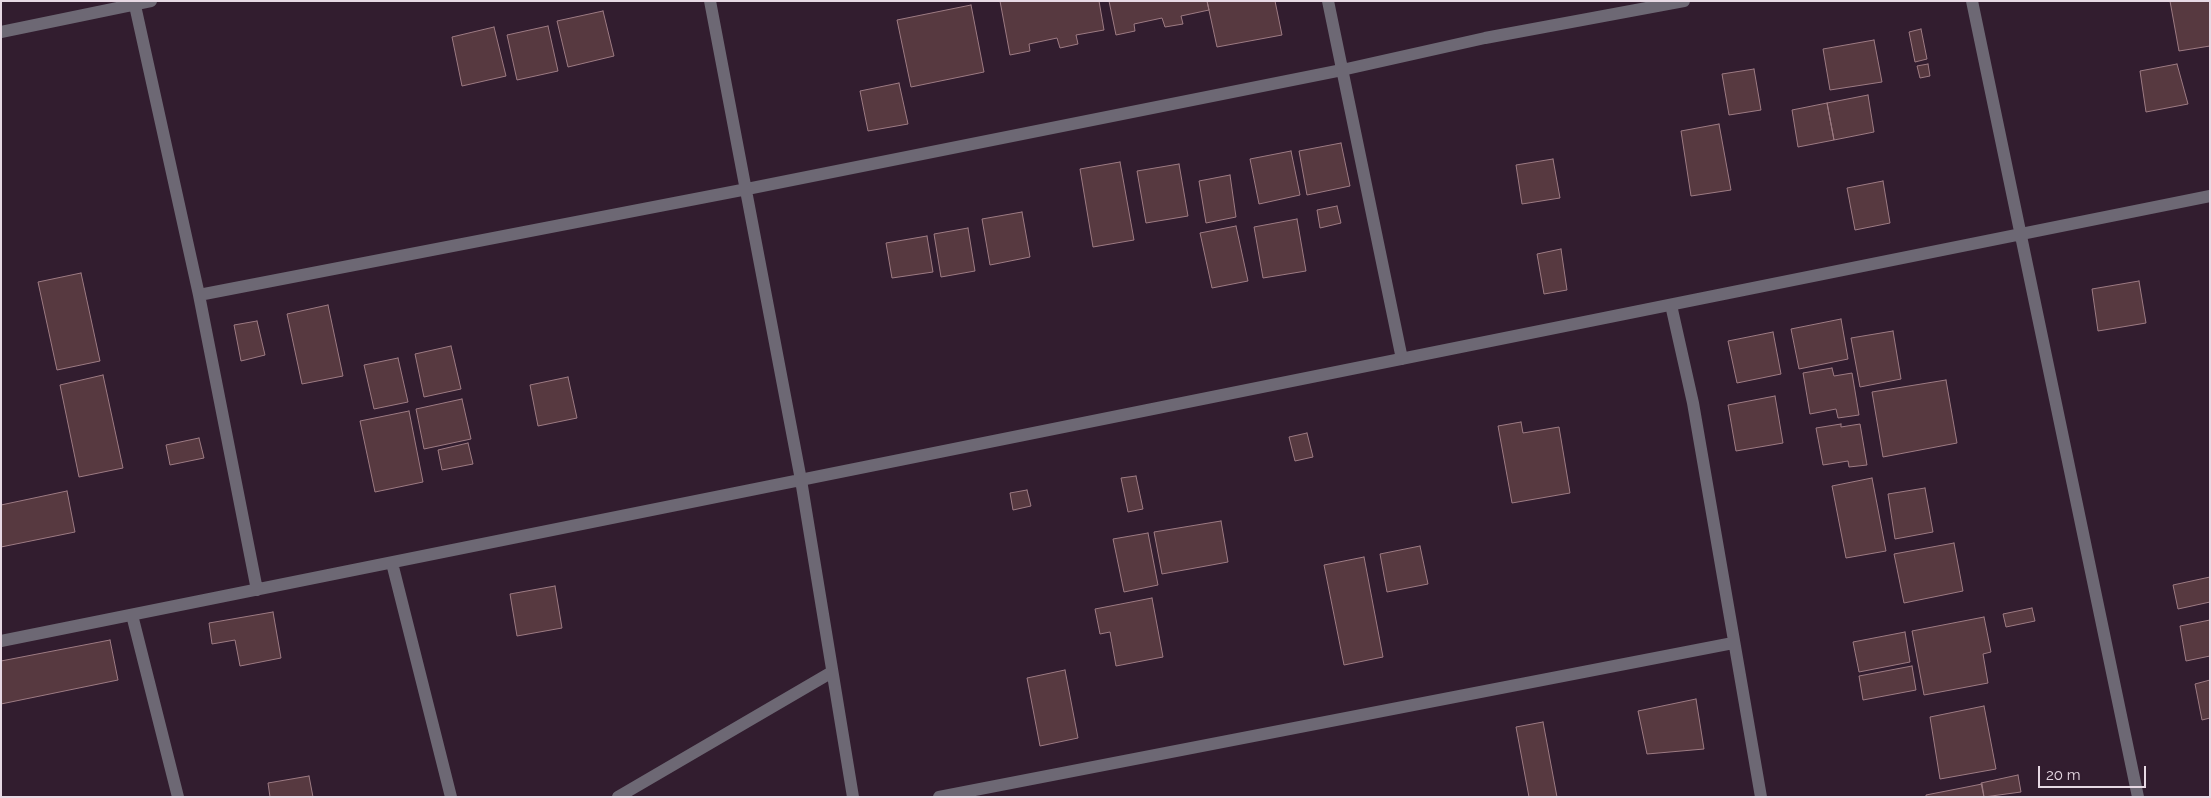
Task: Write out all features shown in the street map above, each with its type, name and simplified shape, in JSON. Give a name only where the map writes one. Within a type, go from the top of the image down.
[{"type":"street","points":[[1,32],[151,1]]},
{"type":"street","points":[[710,1],[748,189],[801,480],[853,797]]},
{"type":"street","points":[[1328,1],[1402,359]]},
{"type":"street","points":[[199,295],[748,189],[1342,70],[1485,38],[1684,1]]},
{"type":"street","points":[[1972,1],[2138,797]]},
{"type":"street","points":[[134,3],[199,295],[257,590]]},
{"type":"street","points":[[1,641],[2210,196]]},
{"type":"street","points":[[1671,305],[1693,404],[1761,797]]},
{"type":"street","points":[[392,563],[451,797]]},
{"type":"street","points":[[132,615],[178,797]]},
{"type":"street","points":[[939,797],[1734,643]]},
{"type":"street","points":[[618,797],[832,672]]},
{"type":"building","points":[[1000,1],[1099,1],[1104,30],[1076,35],[1078,44],[1060,48],[1057,38],[1029,44],[1030,51],[1010,55]]},
{"type":"building","points":[[1109,1],[1207,1],[1209,10],[1181,16],[1183,24],[1165,27],[1162,18],[1134,24],[1135,31],[1116,35]]},
{"type":"building","points":[[1207,1],[1275,1],[1282,35],[1217,47]]},
{"type":"building","points":[[2170,1],[2210,1],[2210,46],[2179,51]]},
{"type":"building","points":[[971,5],[984,72],[911,87],[897,20]]},
{"type":"building","points":[[603,11],[614,56],[568,67],[557,21]]},
{"type":"building","points":[[548,26],[558,71],[517,80],[507,35]]},
{"type":"building","points":[[494,27],[506,76],[462,86],[452,37]]},
{"type":"building","points":[[1921,29],[1927,59],[1915,62],[1909,32]]},
{"type":"building","points":[[1874,40],[1882,82],[1830,90],[1823,49]]},
{"type":"building","points":[[1928,64],[1930,76],[1920,78],[1917,66]]},
{"type":"building","points":[[2177,64],[2188,104],[2146,112],[2140,71]]},
{"type":"building","points":[[1754,69],[1761,110],[1729,115],[1722,74]]},
{"type":"building","points":[[899,83],[908,124],[868,131],[860,91]]},
{"type":"building","points":[[1868,95],[1874,132],[1834,140],[1827,103]]},
{"type":"building","points":[[1827,103],[1834,140],[1798,147],[1792,110]]},
{"type":"building","points":[[1719,124],[1731,190],[1691,196],[1681,131]]},
{"type":"building","points":[[1341,143],[1350,186],[1307,195],[1299,151]]},
{"type":"building","points":[[1291,151],[1300,195],[1259,204],[1250,159]]},
{"type":"building","points":[[1553,159],[1560,198],[1522,204],[1516,165]]},
{"type":"building","points":[[1120,162],[1134,240],[1093,247],[1080,169]]},
{"type":"building","points":[[1179,164],[1188,216],[1146,223],[1137,171]]},
{"type":"building","points":[[1230,175],[1236,217],[1206,223],[1199,181]]},
{"type":"building","points":[[1883,181],[1890,223],[1855,230],[1847,188]]},
{"type":"building","points":[[1337,206],[1341,223],[1320,228],[1317,210]]},
{"type":"building","points":[[1022,212],[1030,257],[990,265],[982,219]]},
{"type":"building","points":[[1297,219],[1306,271],[1263,278],[1254,227]]},
{"type":"building","points":[[1236,226],[1248,281],[1212,288],[1200,233]]},
{"type":"building","points":[[968,228],[975,271],[941,277],[934,234]]},
{"type":"building","points":[[927,236],[933,272],[892,278],[886,243]]},
{"type":"building","points":[[1561,249],[1567,290],[1544,294],[1537,254]]},
{"type":"building","points":[[81,273],[100,361],[57,370],[38,282]]},
{"type":"building","points":[[2139,281],[2146,323],[2098,331],[2092,289]]},
{"type":"building","points":[[328,305],[343,376],[302,384],[287,314]]},
{"type":"building","points":[[1841,319],[1848,359],[1799,369],[1791,329]]},
{"type":"building","points":[[257,321],[265,355],[241,361],[234,325]]},
{"type":"building","points":[[1893,331],[1901,379],[1860,387],[1851,338]]},
{"type":"building","points":[[1773,332],[1781,374],[1737,383],[1728,341]]},
{"type":"building","points":[[451,346],[461,389],[424,397],[415,354]]},
{"type":"building","points":[[398,358],[408,402],[374,409],[364,365]]},
{"type":"building","points":[[1832,368],[1834,376],[1852,373],[1859,415],[1838,418],[1836,409],[1810,414],[1803,373]]},
{"type":"building","points":[[103,375],[123,468],[79,477],[60,385]]},
{"type":"building","points":[[568,377],[577,418],[538,426],[530,385]]},
{"type":"building","points":[[1946,380],[1957,443],[1883,457],[1872,392]]},
{"type":"building","points":[[1775,396],[1783,443],[1736,451],[1728,405]]},
{"type":"building","points":[[462,399],[471,439],[424,449],[416,409]]},
{"type":"building","points":[[409,411],[423,482],[375,492],[360,421]]},
{"type":"building","points":[[1521,422],[1523,433],[1559,427],[1570,493],[1512,503],[1498,426]]},
{"type":"building","points":[[1841,424],[1841,427],[1860,424],[1867,465],[1849,467],[1848,461],[1823,465],[1816,428]]},
{"type":"building","points":[[1307,433],[1313,457],[1295,461],[1289,437]]},
{"type":"building","points":[[199,438],[204,458],[170,465],[166,445]]},
{"type":"building","points":[[468,443],[473,464],[442,470],[438,450]]},
{"type":"building","points":[[1136,476],[1143,509],[1128,512],[1121,478]]},
{"type":"building","points":[[1872,478],[1886,551],[1846,558],[1832,486]]},
{"type":"building","points":[[1925,488],[1933,532],[1895,539],[1888,494]]},
{"type":"building","points":[[1027,490],[1031,506],[1013,510],[1010,493]]},
{"type":"building","points":[[67,491],[75,532],[1,547],[1,505]]},
{"type":"building","points":[[1221,521],[1228,562],[1162,574],[1154,532]]},
{"type":"building","points":[[1148,533],[1158,585],[1124,592],[1113,539]]},
{"type":"building","points":[[1954,543],[1963,591],[1904,603],[1894,554]]},
{"type":"building","points":[[1420,546],[1428,584],[1387,592],[1380,554]]},
{"type":"building","points":[[1364,557],[1383,657],[1344,665],[1324,565]]},
{"type":"building","points":[[2210,577],[2210,602],[2178,609],[2173,585]]},
{"type":"building","points":[[555,586],[562,628],[517,636],[510,594]]},
{"type":"building","points":[[1152,598],[1163,657],[1116,666],[1110,632],[1100,634],[1095,609]]},
{"type":"building","points":[[2032,608],[2035,621],[2006,627],[2003,614]]},
{"type":"building","points":[[273,612],[281,658],[240,666],[235,640],[212,644],[209,623]]},
{"type":"building","points":[[1984,617],[1991,652],[1983,654],[1988,683],[1924,695],[1912,631]]},
{"type":"building","points":[[2210,620],[2210,656],[2186,661],[2180,626]]},
{"type":"building","points":[[1905,632],[1910,662],[1859,672],[1853,642]]},
{"type":"building","points":[[110,640],[118,680],[1,704],[1,661]]},
{"type":"building","points":[[1912,666],[1916,690],[1863,700],[1859,676]]},
{"type":"building","points":[[1065,670],[1078,738],[1040,746],[1027,678]]},
{"type":"building","points":[[2210,680],[2210,718],[2202,720],[2195,684]]},
{"type":"building","points":[[1696,699],[1704,749],[1647,754],[1638,711]]},
{"type":"building","points":[[1984,706],[1996,769],[1940,779],[1930,717]]},
{"type":"building","points":[[1543,722],[1557,797],[1529,797],[1516,727]]},
{"type":"building","points":[[2018,775],[2021,792],[1984,797],[1981,783]]},
{"type":"building","points":[[309,776],[313,797],[270,797],[268,783]]},
{"type":"building","points":[[1982,784],[1984,797],[1926,797],[1926,795]]}]
